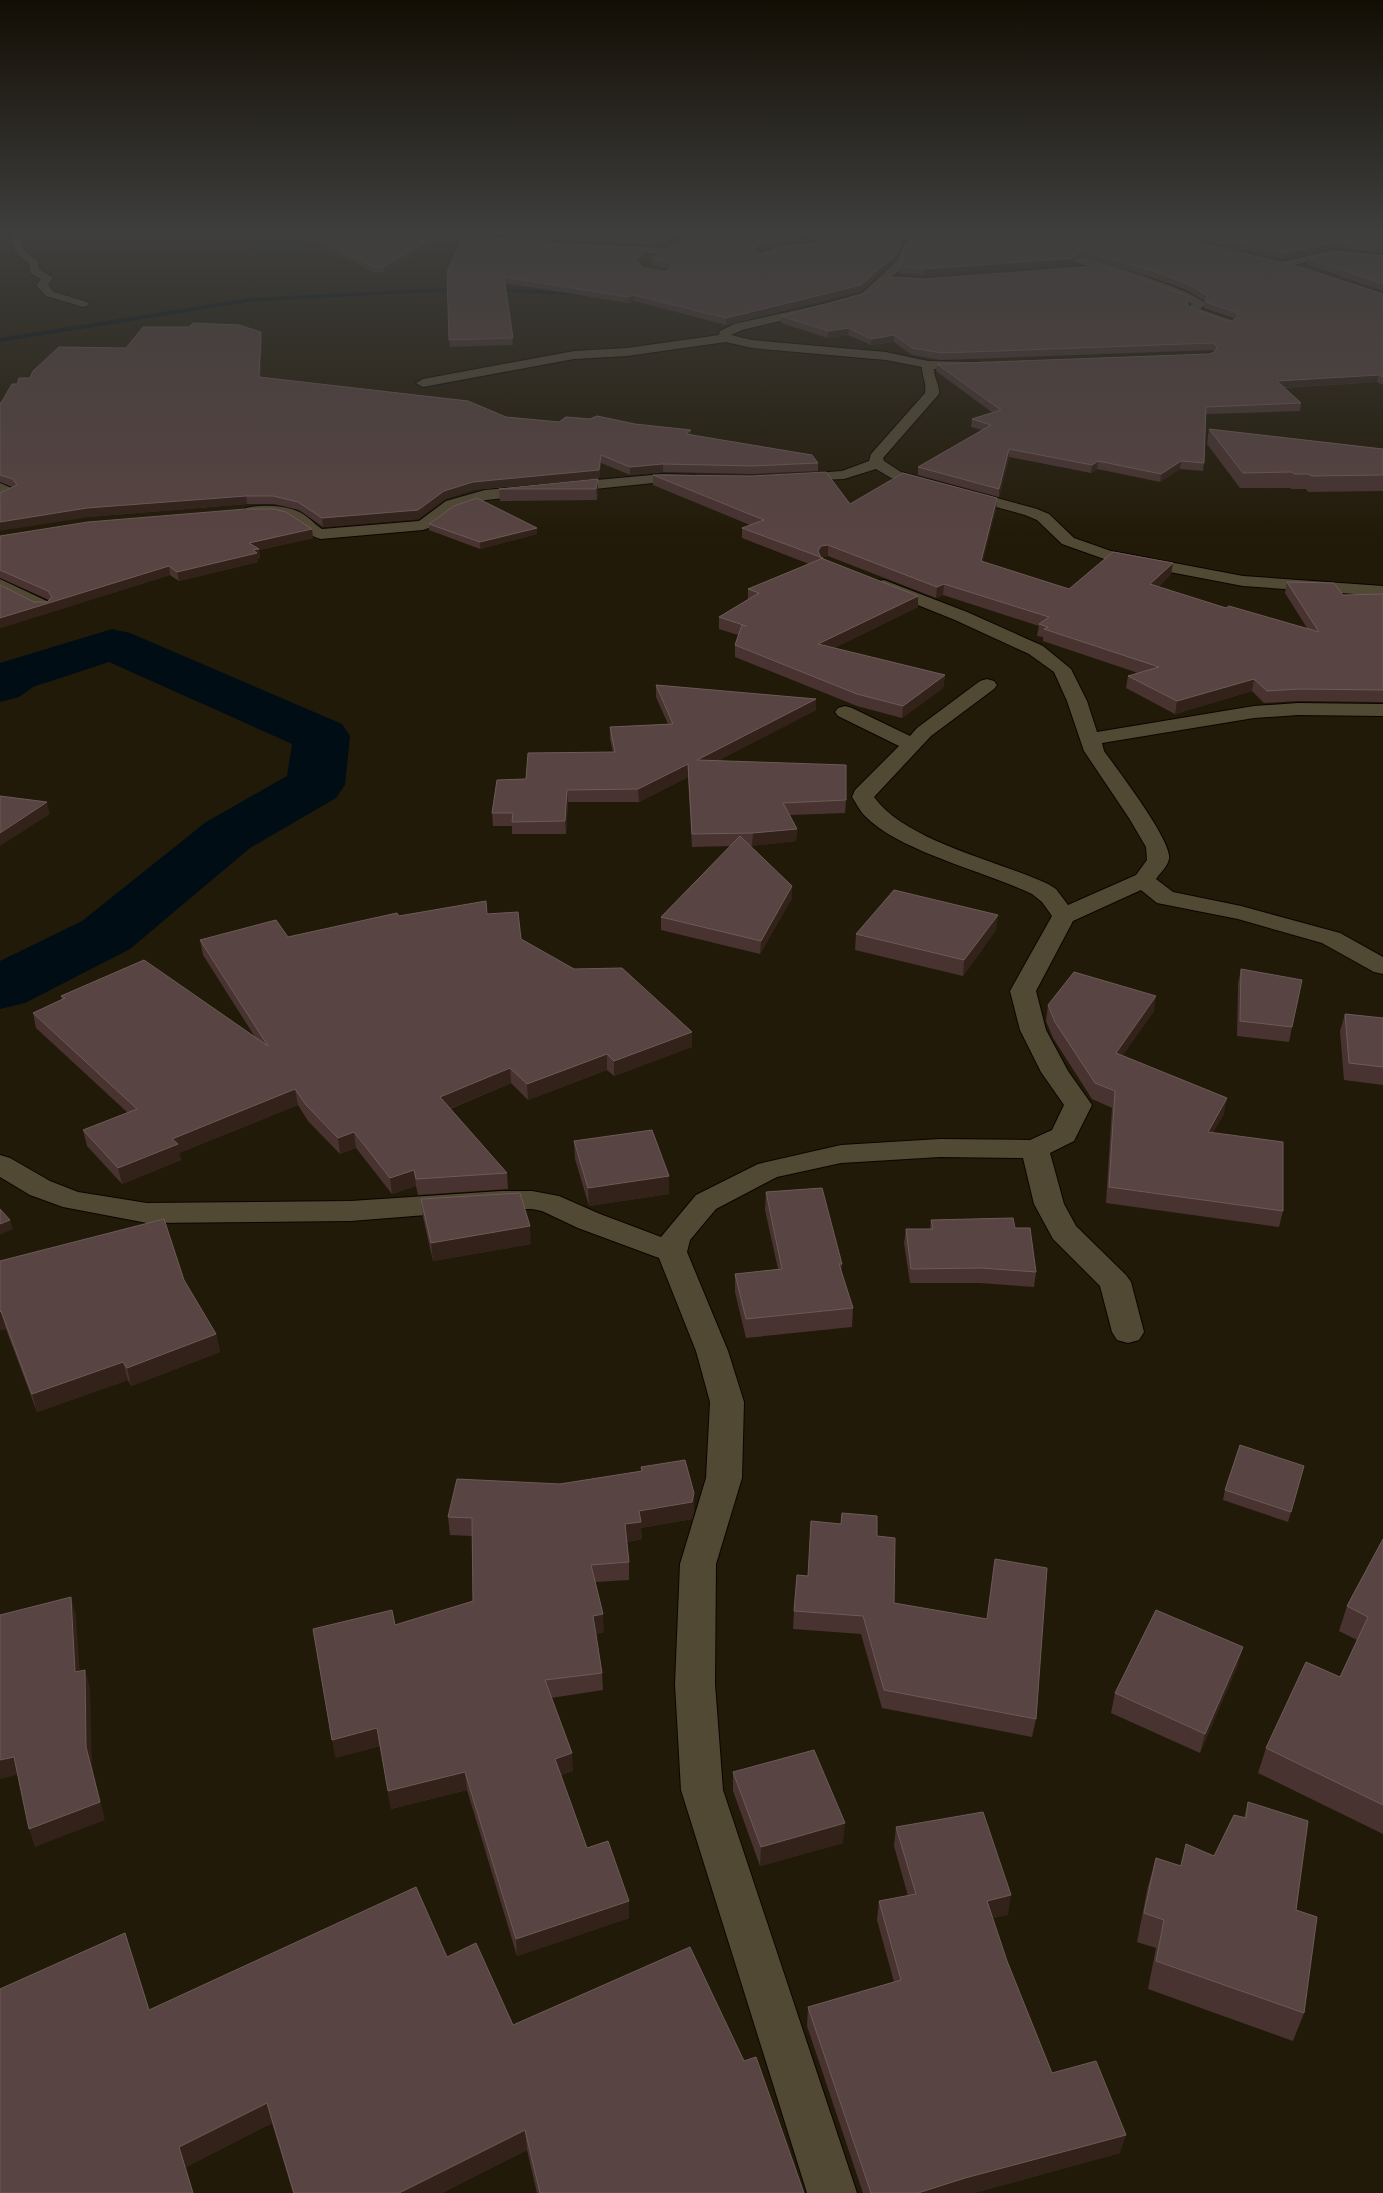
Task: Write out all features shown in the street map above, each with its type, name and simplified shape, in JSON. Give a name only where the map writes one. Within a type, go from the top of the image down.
[{"type":"street","points":[[724,334],[726,338]]},
{"type":"street","points":[[423,382],[562,356],[627,352],[726,338],[752,344],[886,356],[928,365],[990,364]]},
{"type":"street","points":[[877,463],[876,457],[932,394],[933,385],[928,377],[928,365]]},
{"type":"street","points":[[780,479],[844,475],[877,463]]},
{"type":"street","points":[[877,463],[896,474],[1031,512],[1043,517],[1068,541],[1107,555],[1243,581],[1383,591]]},
{"type":"street","points":[[239,511],[274,511],[293,515],[315,532],[324,534],[423,525],[451,504],[485,495],[663,478],[707,479]]},
{"type":"street","points":[[0,488],[9,492],[0,496]]},
{"type":"street","points":[[832,2193],[702,1790],[695,1684],[698,1564],[724,1478],[727,1402],[712,1350],[672,1252],[675,1238],[706,1202],[768,1170],[841,1154],[940,1148],[1035,1149],[1064,1135],[1078,1105],[1055,1072],[1034,1030],[1023,992],[1064,916],[1144,880],[1158,860],[1157,846],[1094,751],[1077,701],[1062,669],[1046,656],[961,616],[854,574]]},
{"type":"street","points":[[0,584],[43,606]]},
{"type":"street","points":[[987,685],[924,732],[884,776],[866,790],[863,796],[866,804],[875,815],[926,843],[1001,870],[1045,892],[1064,916]]},
{"type":"street","points":[[1090,739],[1254,712],[1298,709],[1383,710]]},
{"type":"street","points":[[845,712],[912,745]]},
{"type":"street","points":[[1144,880],[1165,898],[1241,913],[1331,938],[1383,967]]},
{"type":"street","points":[[1035,1149],[1048,1204],[1064,1232],[1115,1282],[1128,1332]]},
{"type":"street","points":[[0,1164],[40,1188],[73,1200],[147,1213],[351,1211],[501,1200],[532,1200],[549,1203],[589,1221],[672,1252]]},
{"type":"building","points":[[137,334],[261,334],[259,377],[468,401],[506,417],[559,422],[566,417],[590,419],[597,416],[635,424],[691,430],[686,434],[812,455],[818,463],[752,466],[663,464],[630,467],[601,455],[599,470],[473,482],[444,491],[418,510],[322,518],[298,502],[273,496],[246,496],[87,508],[0,522],[0,493],[17,485],[13,479],[0,475],[0,403],[12,384],[17,384],[19,378],[30,378],[33,371],[59,347],[126,348]]},
{"type":"building","points":[[449,334],[512,334],[513,338],[449,340]]},
{"type":"building","points":[[862,334],[1383,334],[1383,377],[1379,375],[1277,381],[1301,403],[1206,407],[1204,463],[1181,461],[1161,474],[1098,461],[1092,465],[1009,449],[999,489],[918,467],[991,425],[972,419],[1001,410],[937,364],[1209,354],[1215,352],[1217,347],[1213,343],[942,353],[912,348],[894,335],[871,339]]},
{"type":"building","points":[[1209,429],[1383,449],[1383,475],[1311,476],[1309,474],[1294,474],[1292,472],[1243,473]]},
{"type":"building","points":[[826,472],[850,504],[903,473],[997,498],[981,561],[1069,589],[1113,552],[1173,563],[1150,584],[1226,608],[1229,606],[1319,632],[1287,582],[1334,583],[1343,595],[1383,594],[1383,690],[1300,689],[1267,691],[1254,679],[1177,701],[1128,676],[1159,667],[1044,629],[1048,627],[1039,624],[1049,617],[944,584],[937,587],[828,545],[821,546],[818,551],[821,557],[742,528],[764,520],[653,475],[752,476]]},
{"type":"building","points":[[598,479],[596,489],[499,489]]},
{"type":"building","points":[[477,498],[537,528],[480,542],[429,524],[454,506]]},
{"type":"building","points":[[246,509],[273,509],[286,512],[312,529],[249,543],[259,549],[253,550],[257,553],[177,572],[169,566],[0,618],[0,585],[34,602],[47,602],[52,597],[48,591],[0,570],[0,536],[88,522]]},
{"type":"building","points":[[822,558],[918,596],[818,644],[945,675],[903,706],[857,694],[735,645],[742,625],[746,626],[719,617],[759,593],[748,589]]},
{"type":"building","points":[[656,685],[816,699],[697,760],[846,765],[846,800],[783,803],[797,829],[753,833],[692,834],[688,764],[638,789],[567,790],[565,821],[512,822],[513,813],[492,813],[497,780],[526,779],[528,753],[615,752],[610,727],[673,724]]},
{"type":"building","points":[[0,796],[47,802],[0,833]]},
{"type":"building","points":[[740,836],[792,886],[761,941],[661,917]]},
{"type":"building","points":[[894,890],[998,915],[964,960],[856,934]]},
{"type":"building","points":[[486,901],[487,914],[518,912],[521,939],[574,969],[622,968],[692,1032],[614,1061],[607,1054],[527,1084],[510,1068],[440,1097],[507,1173],[416,1179],[414,1170],[390,1178],[354,1132],[338,1138],[306,1105],[295,1089],[172,1139],[178,1144],[118,1168],[83,1130],[137,1109],[33,1013],[65,998],[61,996],[144,960],[268,1046],[200,940],[276,920],[288,937],[397,913],[399,916]]},
{"type":"building","points":[[1241,969],[1302,980],[1292,1027],[1240,1021]]},
{"type":"building","points":[[1074,972],[1156,996],[1116,1053],[1227,1098],[1208,1132],[1283,1142],[1283,1211],[1109,1187],[1115,1091],[1095,1083],[1055,1022],[1048,1005]]},
{"type":"building","points":[[1345,1014],[1383,1018],[1383,1067],[1349,1063]]},
{"type":"building","points":[[652,1130],[669,1176],[588,1188],[574,1141]]},
{"type":"building","points":[[822,1188],[842,1264],[839,1264],[853,1308],[746,1319],[735,1274],[782,1269],[766,1192]]},
{"type":"building","points":[[520,1193],[530,1226],[431,1243],[421,1199]]},
{"type":"building","points":[[0,1209],[10,1220],[0,1224]]},
{"type":"building","points":[[1013,1218],[1015,1228],[1030,1228],[1036,1272],[981,1268],[911,1269],[906,1229],[933,1229],[931,1220]]},
{"type":"building","points":[[164,1219],[184,1280],[216,1334],[127,1368],[123,1362],[32,1394],[0,1312],[0,1261]]},
{"type":"building","points":[[1240,1445],[1304,1466],[1291,1512],[1225,1490]]},
{"type":"building","points":[[685,1460],[694,1493],[692,1502],[639,1511],[641,1522],[625,1524],[629,1562],[591,1565],[603,1614],[593,1616],[602,1673],[545,1680],[572,1753],[555,1759],[587,1848],[608,1841],[629,1901],[516,1939],[465,1772],[388,1791],[377,1728],[332,1740],[313,1629],[392,1610],[395,1625],[473,1601],[472,1518],[448,1517],[457,1479],[560,1484],[642,1471],[641,1467]]},
{"type":"building","points":[[842,1513],[877,1516],[877,1536],[895,1538],[894,1603],[987,1619],[995,1559],[1047,1568],[1036,1719],[884,1690],[863,1616],[794,1611],[797,1575],[808,1576],[811,1521],[841,1524]]},
{"type":"building","points":[[1383,1539],[1383,1805],[1266,1748],[1306,1662],[1340,1677],[1368,1617],[1347,1606]]},
{"type":"building","points":[[71,1597],[75,1672],[85,1670],[86,1747],[100,1802],[29,1829],[14,1757],[0,1760],[0,1615]]},
{"type":"building","points":[[1156,1610],[1243,1647],[1205,1734],[1115,1693]]},
{"type":"building","points":[[814,1750],[845,1823],[761,1847],[733,1772]]},
{"type":"building","points":[[1248,1802],[1308,1821],[1296,1910],[1317,1917],[1304,2013],[1156,1961],[1164,1920],[1144,1913],[1156,1858],[1181,1866],[1186,1844],[1214,1856],[1234,1815],[1246,1818]]},
{"type":"building","points":[[983,1812],[1011,1895],[987,1901],[1007,1961],[1052,2073],[1096,2061],[1126,2135],[965,2178],[918,2193],[871,2193],[808,2007],[901,1980],[879,1901],[916,1894],[896,1827]]},
{"type":"building","points":[[416,1887],[447,1957],[476,1943],[513,2025],[690,1947],[744,2061],[756,2057],[804,2193],[540,2193],[525,2130],[399,2193],[294,2193],[267,2103],[179,2147],[193,2193],[0,2193],[0,1989],[125,1933],[149,2010]]},
{"type":"waterway","points":[[0,340],[35,334]]},
{"type":"waterway","points":[[0,686],[14,676],[112,644],[322,736],[315,785],[228,835],[106,935],[0,988]]}]
